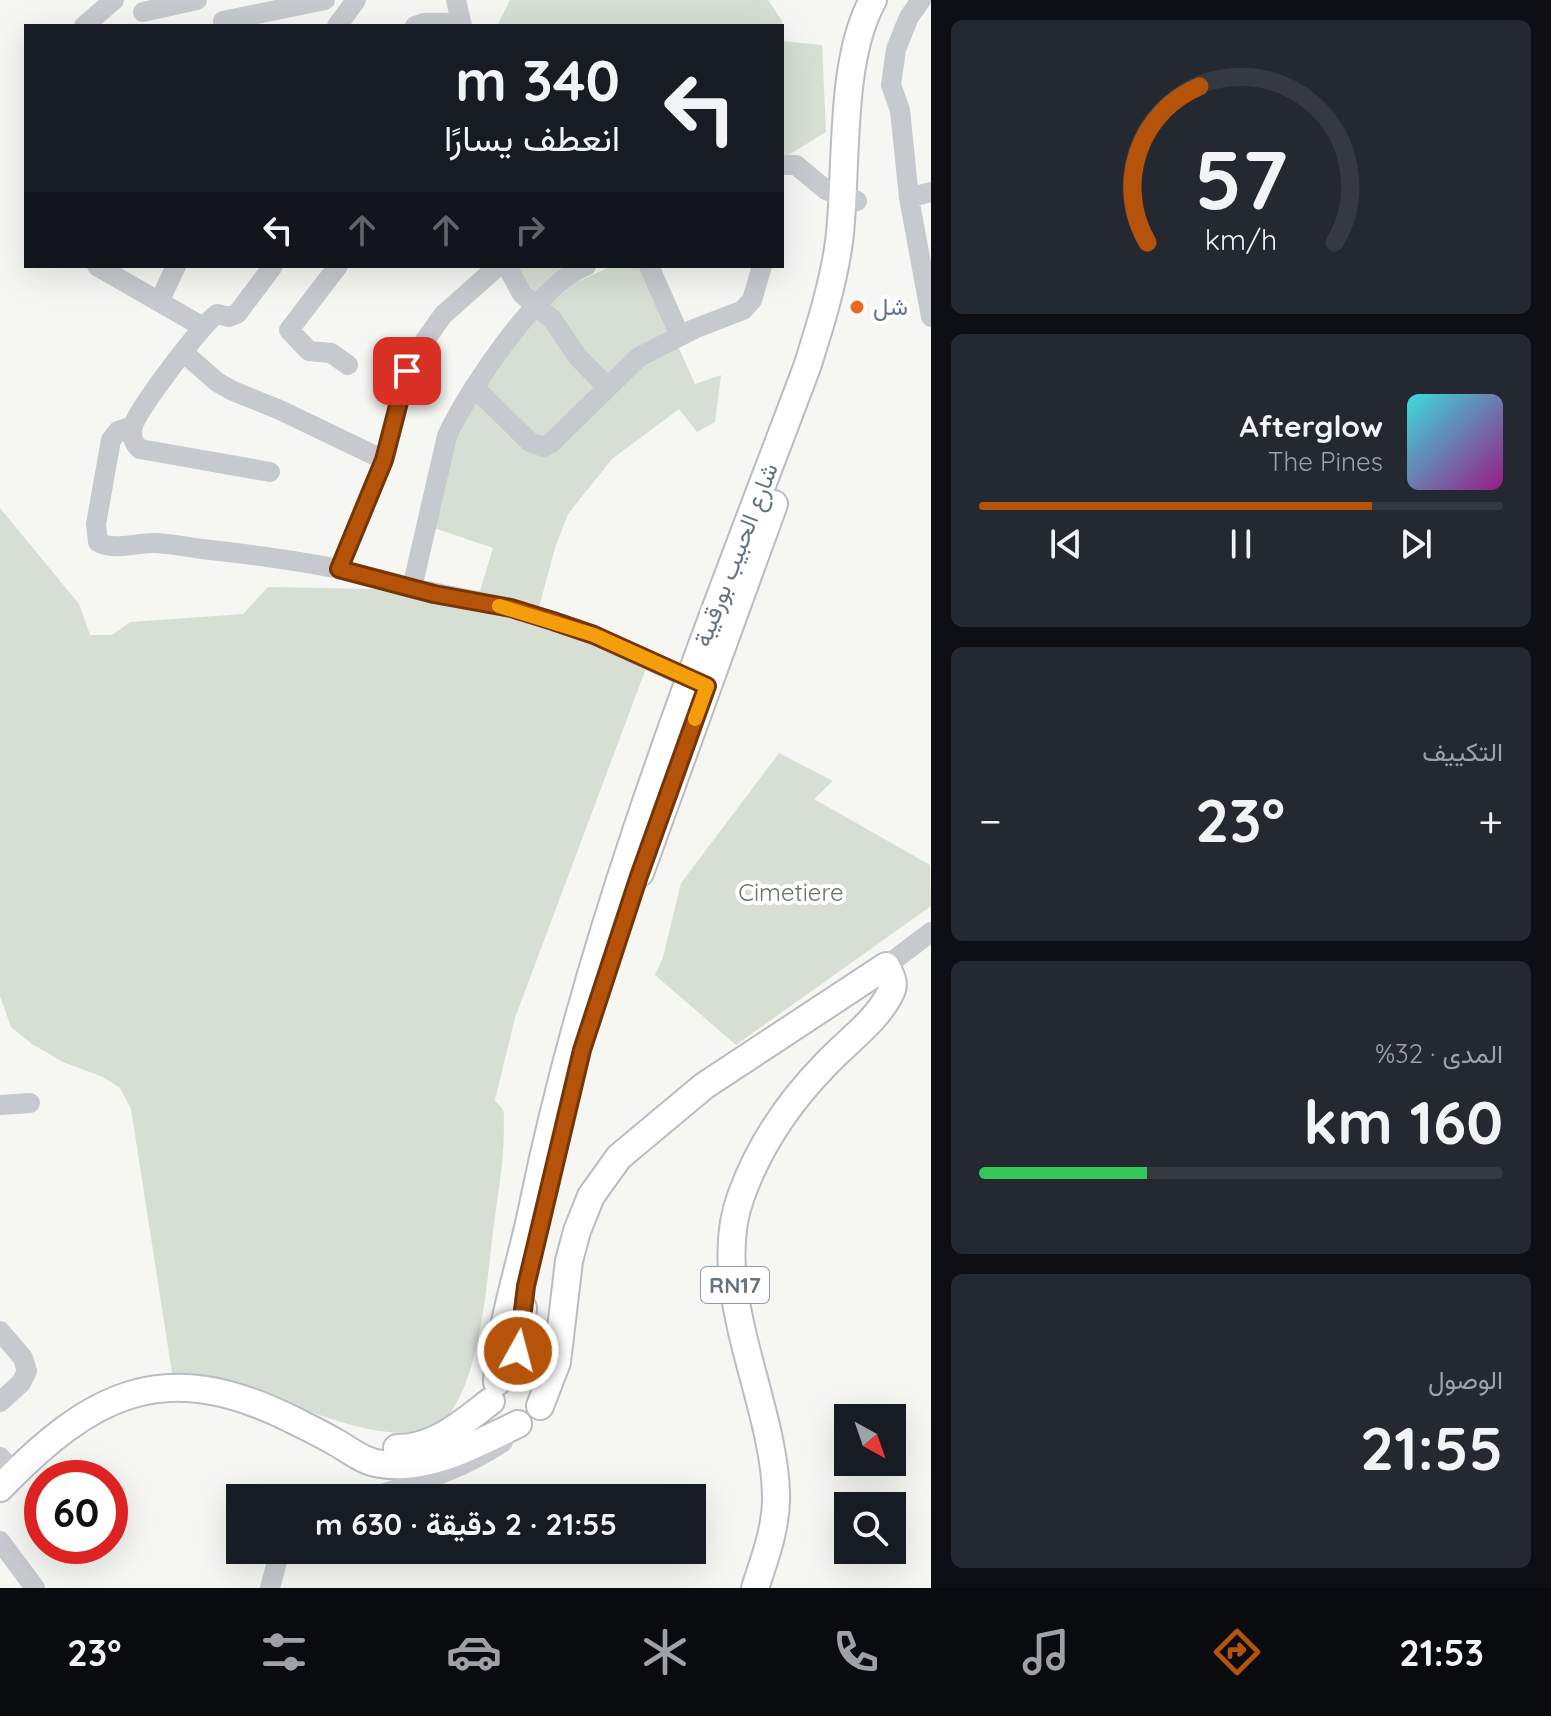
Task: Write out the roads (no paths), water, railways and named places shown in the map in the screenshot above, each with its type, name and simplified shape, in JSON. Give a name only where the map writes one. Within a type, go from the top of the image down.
[{"type":"main road","name":"شارع الحبيب بورقيبة","points":[[849,198],[849,98],[857,42],[873,0]]},
{"type":"main road","name":"شارع الحبيب بورقيبة","points":[[527,1376],[518,1359],[526,1286],[582,1050],[698,683],[807,367],[833,278],[849,198],[860,98],[871,46],[887,0]]},
{"type":"main road","name":"شارع الحبيب بورقيبة","points":[[494,1392],[499,1347],[511,1291],[567,1053],[609,911],[698,683]]},
{"type":"main road","points":[[5,1473],[65,1428],[104,1404],[137,1392],[169,1387],[205,1389],[249,1399],[354,1454],[383,1465],[451,1455],[529,1417],[557,1362],[569,1261],[577,1231],[591,1196],[619,1157],[704,1086],[894,960]]},
{"type":"main road","name":"RN17","points":[[755,1588],[776,1515],[776,1489],[770,1445],[736,1292],[731,1244],[734,1221],[752,1168],[783,1114],[826,1063],[870,1022],[892,991],[894,960]]},
{"type":"main road","points":[[864,982],[871,1001],[870,1022]]},
{"type":"main road","points":[[527,1376],[558,1339]]},
{"type":"main road","points":[[338,1443],[410,1448],[445,1436],[510,1374],[527,1376],[540,1390],[529,1417],[511,1423],[497,1415],[494,1392]]},
{"type":"street","points":[[86,24],[114,0]]},
{"type":"street","points":[[143,13],[197,0]]},
{"type":"street","points":[[218,0],[224,24],[325,0]]},
{"type":"street","points":[[338,24],[356,0]]},
{"type":"street","points":[[421,24],[462,24],[456,0]]},
{"type":"street","points":[[921,0],[909,17],[896,49],[891,85],[900,110],[909,198],[931,317]]},
{"type":"street","points":[[784,165],[796,165],[826,190],[849,198]]},
{"type":"street","points":[[909,198],[931,192]]},
{"type":"street","points":[[101,268],[203,327]]},
{"type":"street","points":[[160,300],[175,268]]},
{"type":"street","points":[[272,268],[237,314],[229,317],[217,314],[203,327],[133,426],[118,431],[111,440],[96,524],[101,545],[157,543],[249,554],[339,569],[511,608],[606,640],[698,683]]},
{"type":"street","points":[[336,268],[289,330],[309,351],[331,353],[348,365]]},
{"type":"street","points":[[339,569],[384,460],[407,371],[416,353],[443,315],[496,268]]},
{"type":"street","points":[[508,268],[522,294],[552,319],[577,356],[607,387]]},
{"type":"street","points":[[412,588],[447,436],[474,387],[536,305],[566,276],[582,268]]},
{"type":"street","points":[[650,268],[680,336]]},
{"type":"street","points":[[474,387],[530,442],[543,447],[561,434],[639,357],[743,310],[752,300],[761,268]]},
{"type":"street","points":[[184,353],[217,382],[233,391],[384,460]]},
{"type":"street","points":[[133,426],[134,444],[140,449],[270,472]]},
{"type":"street","points":[[894,960],[931,932]]},
{"type":"street","points":[[894,960],[931,947]]},
{"type":"street","points":[[0,1105],[30,1103]]},
{"type":"street","points":[[0,1331],[23,1358],[27,1371],[21,1383],[0,1402]]},
{"type":"street","points":[[410,1484],[474,1461],[502,1443],[529,1417]]},
{"type":"street","points":[[379,1484],[383,1465]]},
{"type":"street","points":[[0,1541],[35,1588]]},
{"type":"street","points":[[270,1588],[276,1564]]},
{"type":"place","name":"شل","points":[[857,307]]},
{"type":"park label","name":"Cimetiere","points":[[791,893]]}]
